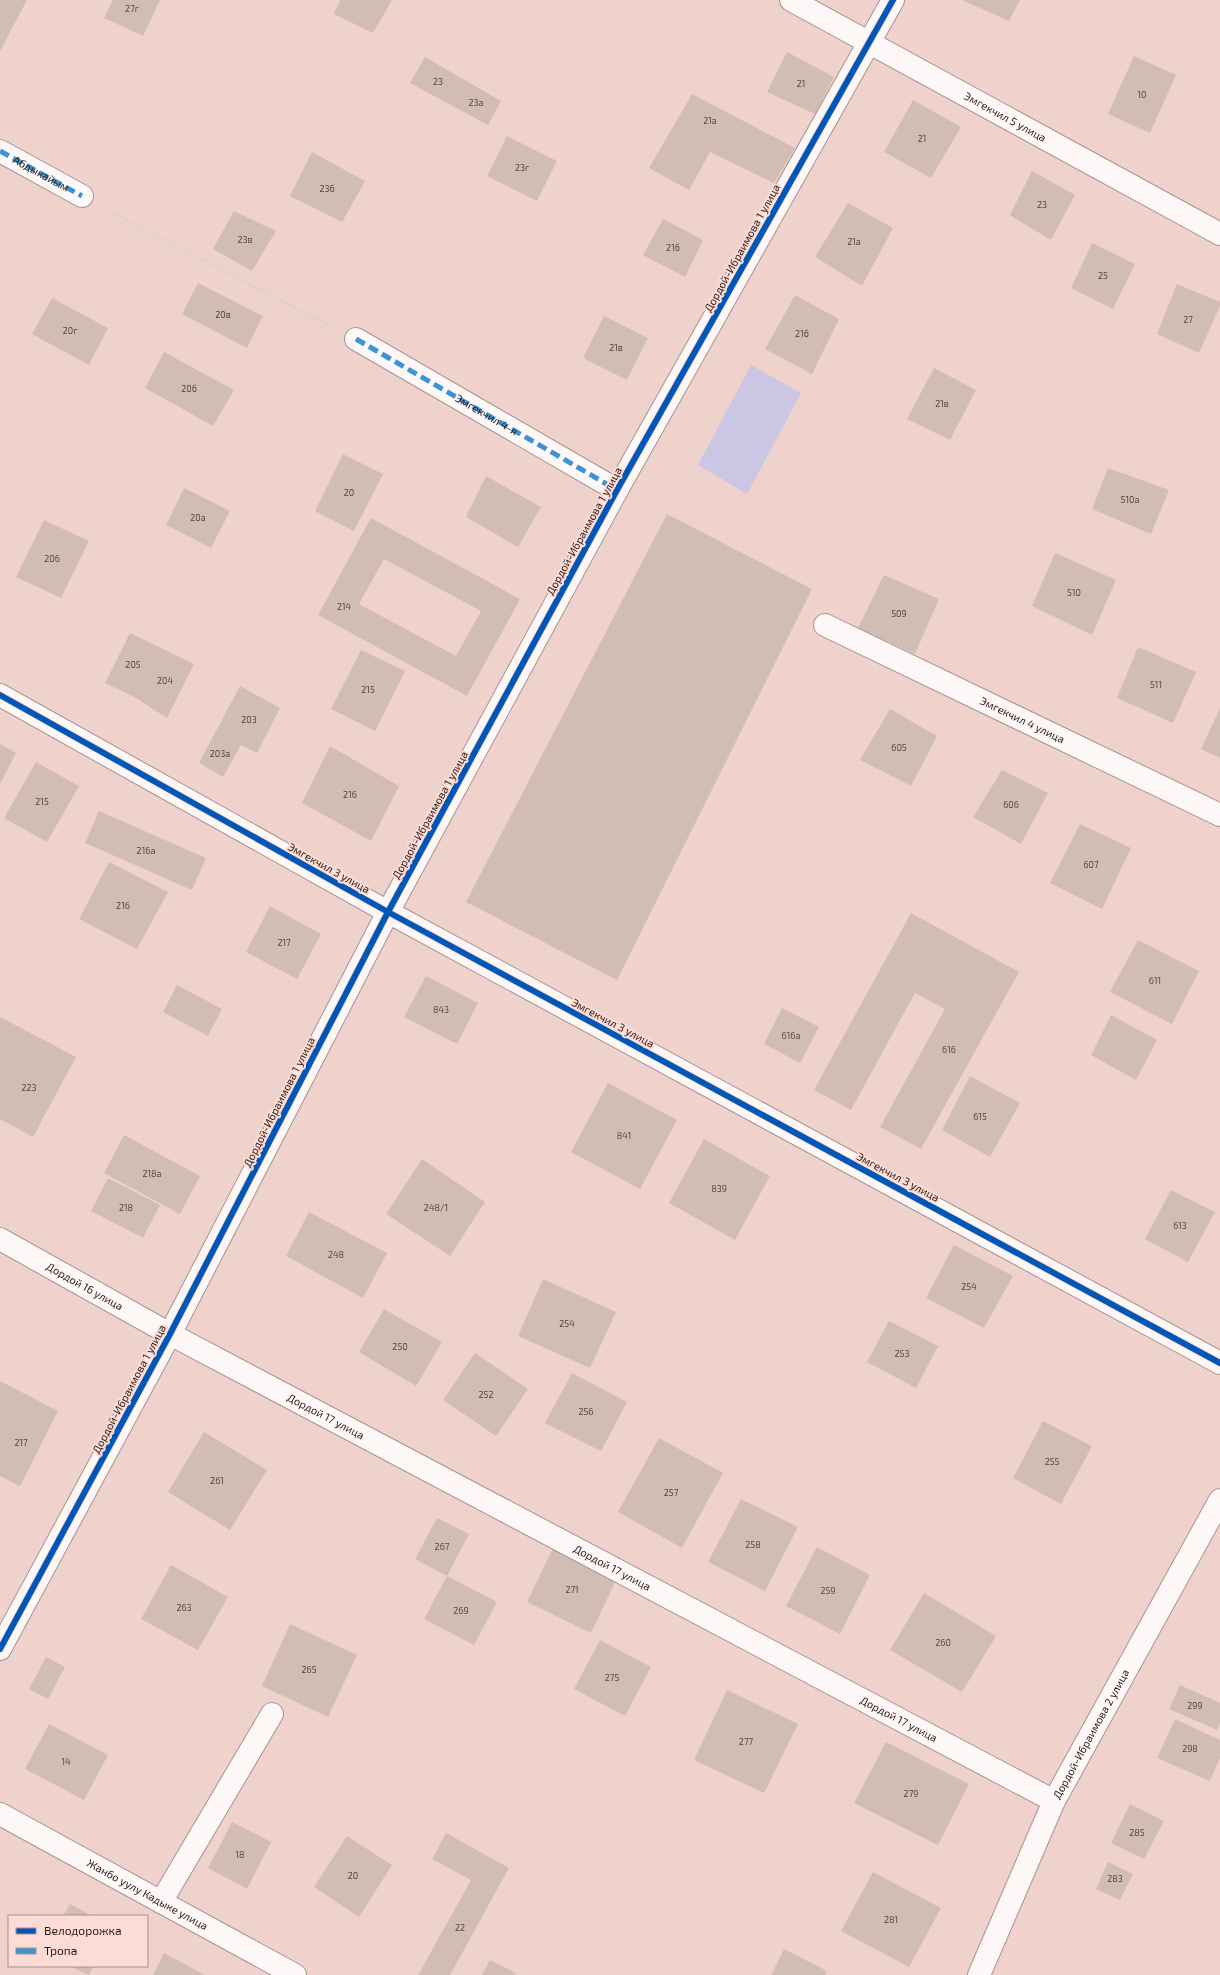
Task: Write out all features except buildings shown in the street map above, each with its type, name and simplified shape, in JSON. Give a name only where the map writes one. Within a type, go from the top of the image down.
[{"type":"street","name":"Эмгекчил 5 улица","points":[[791,0],[1220,234]]},
{"type":"street","name":"Дордой-Ибраимова 1 улица","points":[[0,1649],[170,1334],[388,912],[618,490],[893,0]]},
{"type":"street","name":"Абдыкайым","points":[[0,151],[82,196]]},
{"type":"street","name":"Эмгекчил 4-я","points":[[356,339],[618,490]]},
{"type":"street","name":"Эмгекчил 4 улица","points":[[825,625],[1220,815]]},
{"type":"street","name":"Эмгекчил 3 улица","points":[[0,695],[388,912],[1220,1363]]},
{"type":"street","name":"Дордой 16 улица","points":[[0,1239],[170,1334]]},
{"type":"street","name":"Дордой 17 улица","points":[[170,1334],[1054,1801]]},
{"type":"street","name":"Дордой-Ибраимова 2 улица","points":[[979,1975],[1054,1801],[1220,1500]]},
{"type":"street","points":[[160,1902],[272,1714]]},
{"type":"street","name":"Жанбо уулу Кадыке улица","points":[[0,1814],[295,1975]]},
{"type":"path","points":[[82,196],[356,339]]},
{"type":"shaded area","points":[[751,365],[801,393],[747,494],[698,465]]},
{"type":"marked path","points":[[0,151],[82,196]]},
{"type":"marked path","points":[[356,339],[617,490]]},
{"type":"cycle path","points":[[0,1649],[170,1334],[388,912],[617,490],[893,0]]},
{"type":"cycle path","points":[[0,695],[388,912],[1220,1363]]}]
